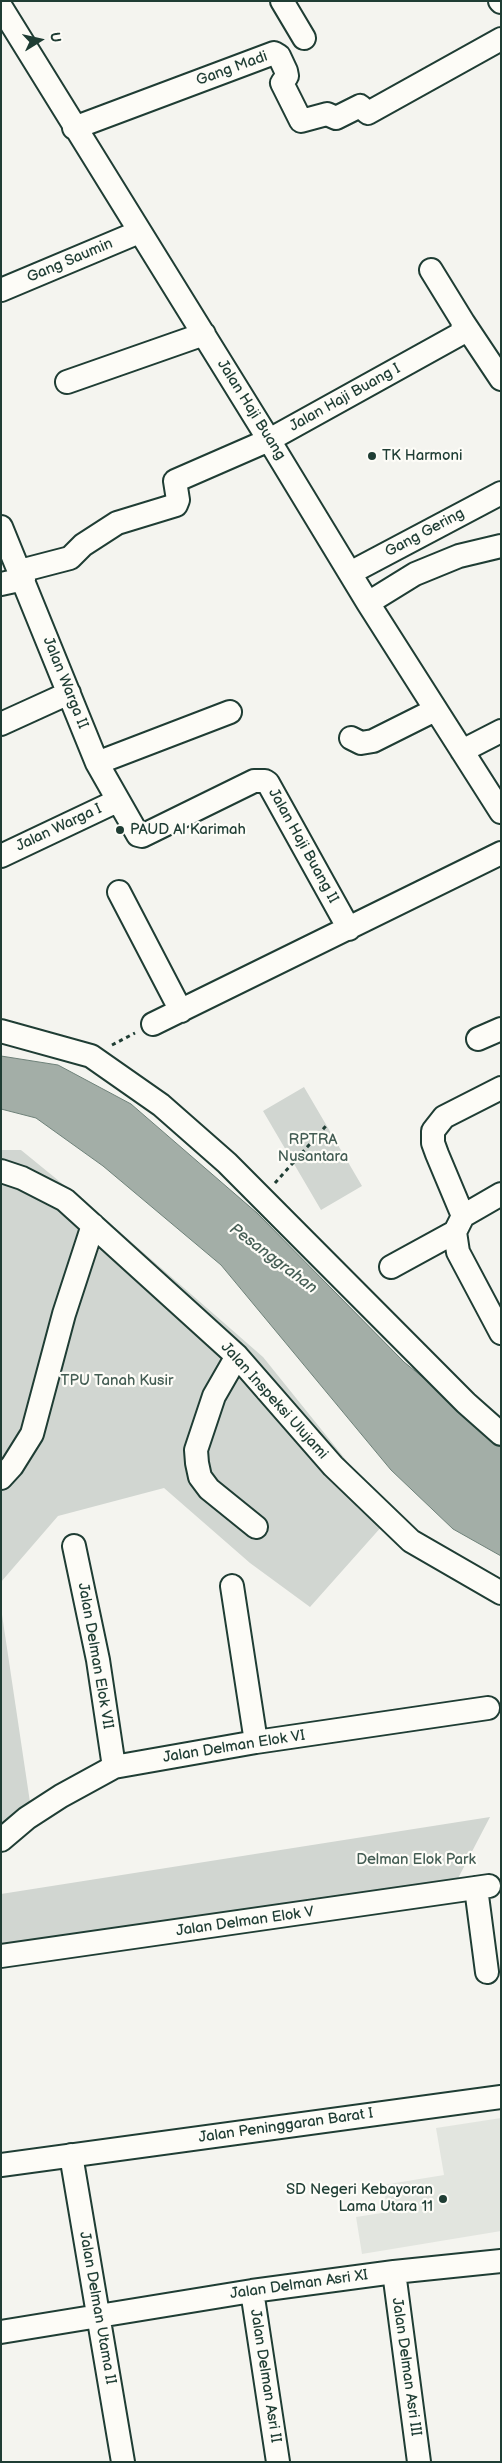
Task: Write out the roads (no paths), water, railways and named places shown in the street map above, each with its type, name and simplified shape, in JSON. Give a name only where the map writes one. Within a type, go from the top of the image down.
[{"type":"street","points":[[282,1],[304,38]]},
{"type":"street","name":"Jalan Haji Buang","points":[[1,7],[74,128],[270,440],[368,604],[501,812]]},
{"type":"street","name":"Gang Madi","points":[[74,128],[274,53],[278,56],[286,72],[287,76],[282,83],[301,121],[327,114],[336,118],[360,106],[368,113],[501,39]]},
{"type":"street","name":"Gang Saumin","points":[[1,290],[140,232]]},
{"type":"street","points":[[431,270],[501,379]]},
{"type":"street","name":"Jalan Haji Buang I","points":[[22,575],[70,558],[83,545],[117,523],[176,505],[175,481],[270,440],[462,333],[463,322]]},
{"type":"street","points":[[67,382],[204,334]]},
{"type":"street","name":"Gang Gering","points":[[350,573],[501,493]]},
{"type":"street","name":"Jalan Warga II","points":[[1,527],[97,763],[138,835]]},
{"type":"street","points":[[368,604],[415,574],[459,556],[501,546]]},
{"type":"street","points":[[1,584],[22,575]]},
{"type":"street","points":[[1,724],[69,693]]},
{"type":"street","points":[[351,738],[361,743],[372,741],[435,710]]},
{"type":"street","points":[[97,763],[230,712]]},
{"type":"street","points":[[462,752],[501,731]]},
{"type":"street","name":"Jalan Haji Buang II","points":[[138,835],[142,836],[254,781],[264,781],[268,783],[350,929]]},
{"type":"street","name":"Jalan Warga I","points":[[1,856],[117,801]]},
{"type":"street","points":[[154,1024],[501,853]]},
{"type":"street","points":[[119,892],[180,1012]]},
{"type":"street","points":[[478,1039],[501,1028]]},
{"type":"street","points":[[1,1031],[91,1056],[162,1105],[227,1163],[466,1402],[501,1434]]},
{"type":"street","points":[[501,1088],[444,1117],[433,1131],[433,1143],[459,1224],[458,1252],[501,1333]]},
{"type":"street","name":"Jalan Inspeksi Ulujami","points":[[1,1171],[22,1178],[65,1200],[237,1356],[333,1466],[411,1541],[475,1580],[501,1593]]},
{"type":"street","points":[[391,1267],[459,1224],[501,1194]]},
{"type":"street","points":[[1,1478],[12,1466],[32,1434],[64,1314],[94,1225]]},
{"type":"street","points":[[237,1356],[214,1396],[196,1450],[197,1463],[200,1477],[209,1489],[256,1527]]},
{"type":"street","name":"Jalan Delman Elok VII","points":[[74,1546],[98,1660],[114,1767]]},
{"type":"street","points":[[232,1586],[256,1742]]},
{"type":"street","name":"Jalan Delman Elok VI","points":[[1,1840],[27,1818],[54,1800],[114,1767],[256,1742],[488,1708]]},
{"type":"street","name":"Jalan Delman Elok V","points":[[1,1956],[483,1887],[487,1972]]},
{"type":"street","name":"Jalan Peninggaran Barat I","points":[[1,2165],[501,2097]]},
{"type":"street","name":"Jalan Delman Utama II","points":[[71,2155],[123,2462]]},
{"type":"street","name":"Jalan Delman Asri XI","points":[[1,2332],[252,2291],[394,2272],[501,2261]]},
{"type":"street","name":"Jalan Delman Asri III","points":[[394,2272],[419,2462]]},
{"type":"street","name":"Jalan Delman Asri II","points":[[252,2291],[278,2462]]},
{"type":"water","name":"Pesanggrahan","points":[[1,1056],[58,1065],[131,1104],[257,1213],[404,1362],[501,1441],[501,1556],[453,1529],[391,1470],[221,1265],[103,1166],[36,1118],[1,1109]]},
{"type":"place","name":"TK Harmoni","points":[[372,456]]},
{"type":"place","name":"PAUD Al Karimah","points":[[120,830]]},
{"type":"place","name":"SD Negeri Kebayoran Lama Utara 11","points":[[443,2199]]},
{"type":"park label","name":"RPTRA Nusantara","points":[[313,1148]]},
{"type":"park label","name":"TPU Tanah Kusir","points":[[117,1381]]},
{"type":"park label","name":"Delman Elok Park","points":[[416,1860]]}]
